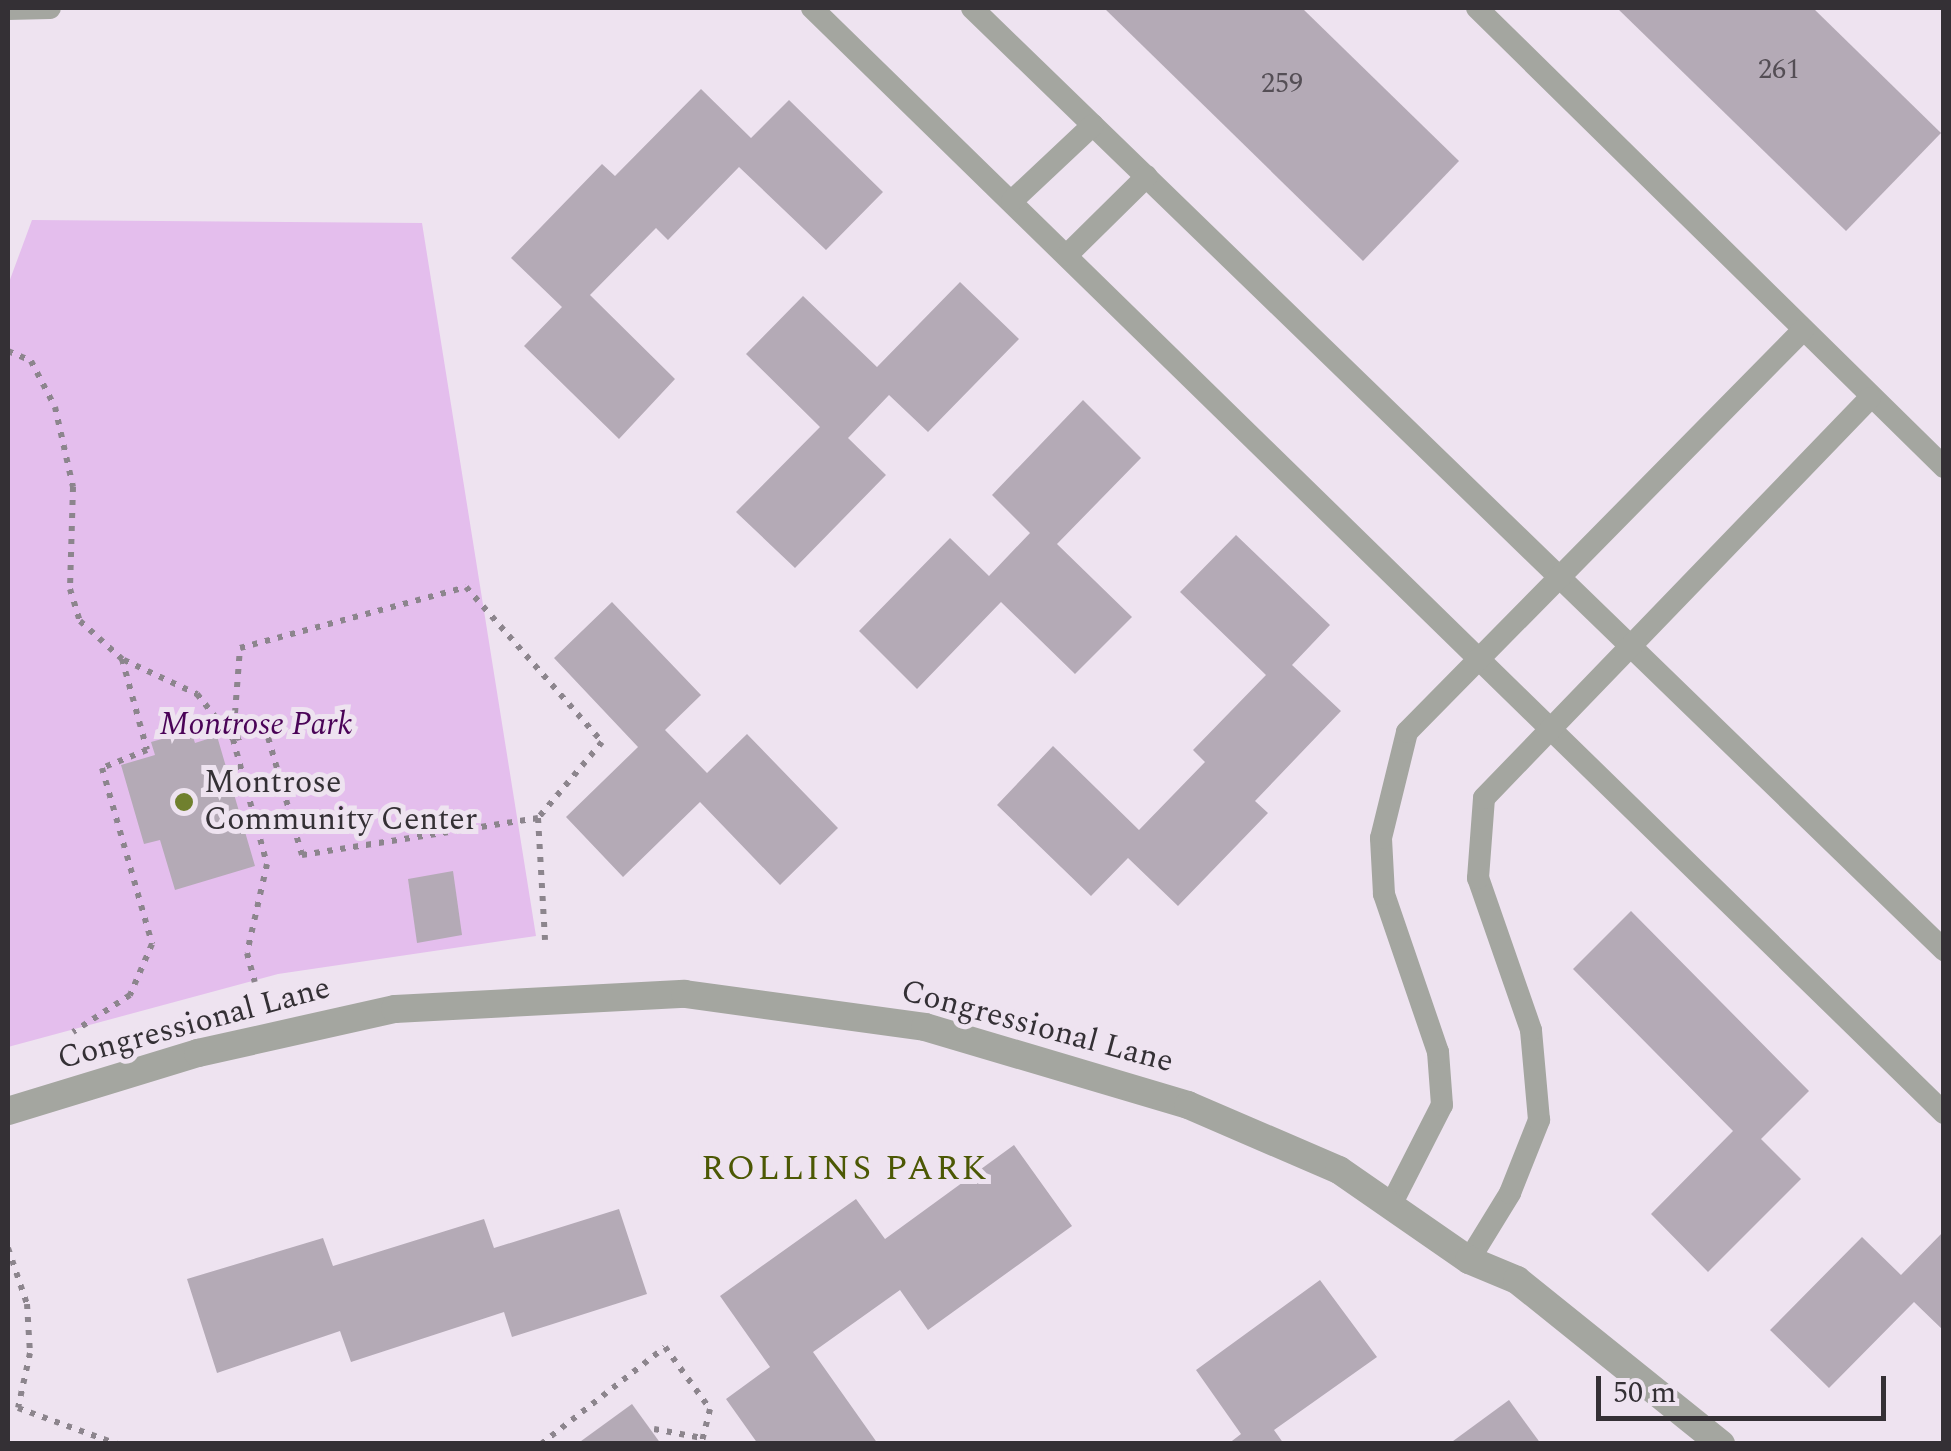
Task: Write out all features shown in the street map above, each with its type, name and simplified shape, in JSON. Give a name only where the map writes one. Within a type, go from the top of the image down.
[{"type":"street","name":"Congressional Lane","points":[[8,1110],[198,1054],[395,1009],[685,994],[925,1027],[1188,1105],[1339,1170],[1392,1203],[1468,1260],[1518,1280],[1721,1444]]},
{"type":"lane","points":[[8,9],[50,8]]},
{"type":"lane","points":[[812,8],[1478,653],[1944,1114]]},
{"type":"lane","points":[[972,8],[1944,950]]},
{"type":"lane","points":[[1477,8],[1944,468]]},
{"type":"lane","points":[[1012,201],[1094,125]]},
{"type":"lane","points":[[1068,255],[1146,176]]},
{"type":"lane","points":[[1392,1203],[1442,1105],[1438,1052],[1384,894],[1390,780],[1407,732],[1478,653],[1803,330]]},
{"type":"lane","points":[[1468,1260],[1502,1208],[1539,1120],[1532,1030],[1478,878],[1484,798],[1550,724],[1870,398]]},
{"type":"path","points":[[8,350],[31,361],[70,453],[70,589],[80,621],[122,659],[196,694],[233,739]]},
{"type":"path","points":[[233,739],[266,730],[302,855],[538,818],[602,742],[466,587],[240,648],[233,739],[267,864],[247,953],[255,982]]},
{"type":"path","points":[[73,1032],[130,994],[152,944],[102,768],[147,750],[122,659]]},
{"type":"path","points":[[538,818],[545,940]]},
{"type":"path","points":[[8,1248],[27,1304],[30,1353],[18,1408],[117,1444]]},
{"type":"path","points":[[540,1444],[665,1348],[710,1408],[701,1440],[654,1429]]},
{"type":"green space","name":"Montrose Park","points":[[32,220],[422,223],[536,936],[278,974],[8,1047],[8,285]]},
{"type":"building","points":[[1104,8],[1302,8],[1459,161],[1363,261]]},
{"type":"building","points":[[1617,8],[1813,8],[1941,133],[1846,231]]},
{"type":"building","points":[[701,89],[751,138],[789,100],[883,192],[826,250],[739,167],[668,240],[656,228],[590,295],[675,379],[619,439],[524,346],[562,307],[511,258],[602,164],[615,176]]},
{"type":"building","points":[[960,282],[1019,339],[928,432],[889,395],[848,438],[886,475],[795,568],[736,512],[820,427],[746,354],[803,296],[877,367]]},
{"type":"building","points":[[1083,400],[1141,458],[1057,544],[1132,617],[1075,674],[1001,602],[917,689],[859,631],[950,538],[989,576],[1030,533],[992,495]]},
{"type":"building","points":[[1236,535],[1330,625],[1292,665],[1341,711],[1255,801],[1268,813],[1178,906],[1128,858],[1091,896],[997,805],[1053,746],[1139,830],[1205,762],[1193,750],[1266,675],[1180,592]]},
{"type":"building","points":[[612,602],[701,695],[665,730],[707,773],[747,734],[838,828],[780,885],[700,802],[623,877],[566,817],[638,747],[554,658]]},
{"type":"building","name":"Montrose Community Center","points":[[191,731],[195,743],[217,736],[255,866],[175,890],[160,840],[144,844],[121,765],[155,755],[151,742]]},
{"type":"building","points":[[453,871],[462,935],[417,943],[408,879]]},
{"type":"building","points":[[1631,911],[1809,1091],[1761,1139],[1801,1179],[1708,1272],[1651,1214],[1733,1131],[1573,969]]},
{"type":"building","points":[[1014,1145],[1072,1226],[928,1330],[900,1290],[813,1352],[878,1444],[758,1444],[726,1399],[770,1367],[720,1296],[856,1199],[885,1239]]},
{"type":"building","points":[[619,1209],[647,1294],[512,1337],[504,1312],[351,1362],[340,1331],[217,1373],[187,1279],[323,1238],[333,1266],[484,1219],[494,1248]]},
{"type":"building","points":[[1944,1231],[1944,1331],[1914,1302],[1829,1388],[1770,1330],[1862,1237],[1901,1275]]},
{"type":"building","points":[[1320,1280],[1377,1357],[1274,1430],[1284,1444],[1228,1444],[1241,1434],[1196,1370]]},
{"type":"building","points":[[1509,1400],[1541,1444],[1449,1444]]},
{"type":"building","points":[[632,1404],[661,1444],[577,1444]]},
{"type":"place","name":"Montrose Community Center","points":[[184,802]]},
{"type":"district","name":"ROLLINS PARK","points":[[845,1169]]}]
